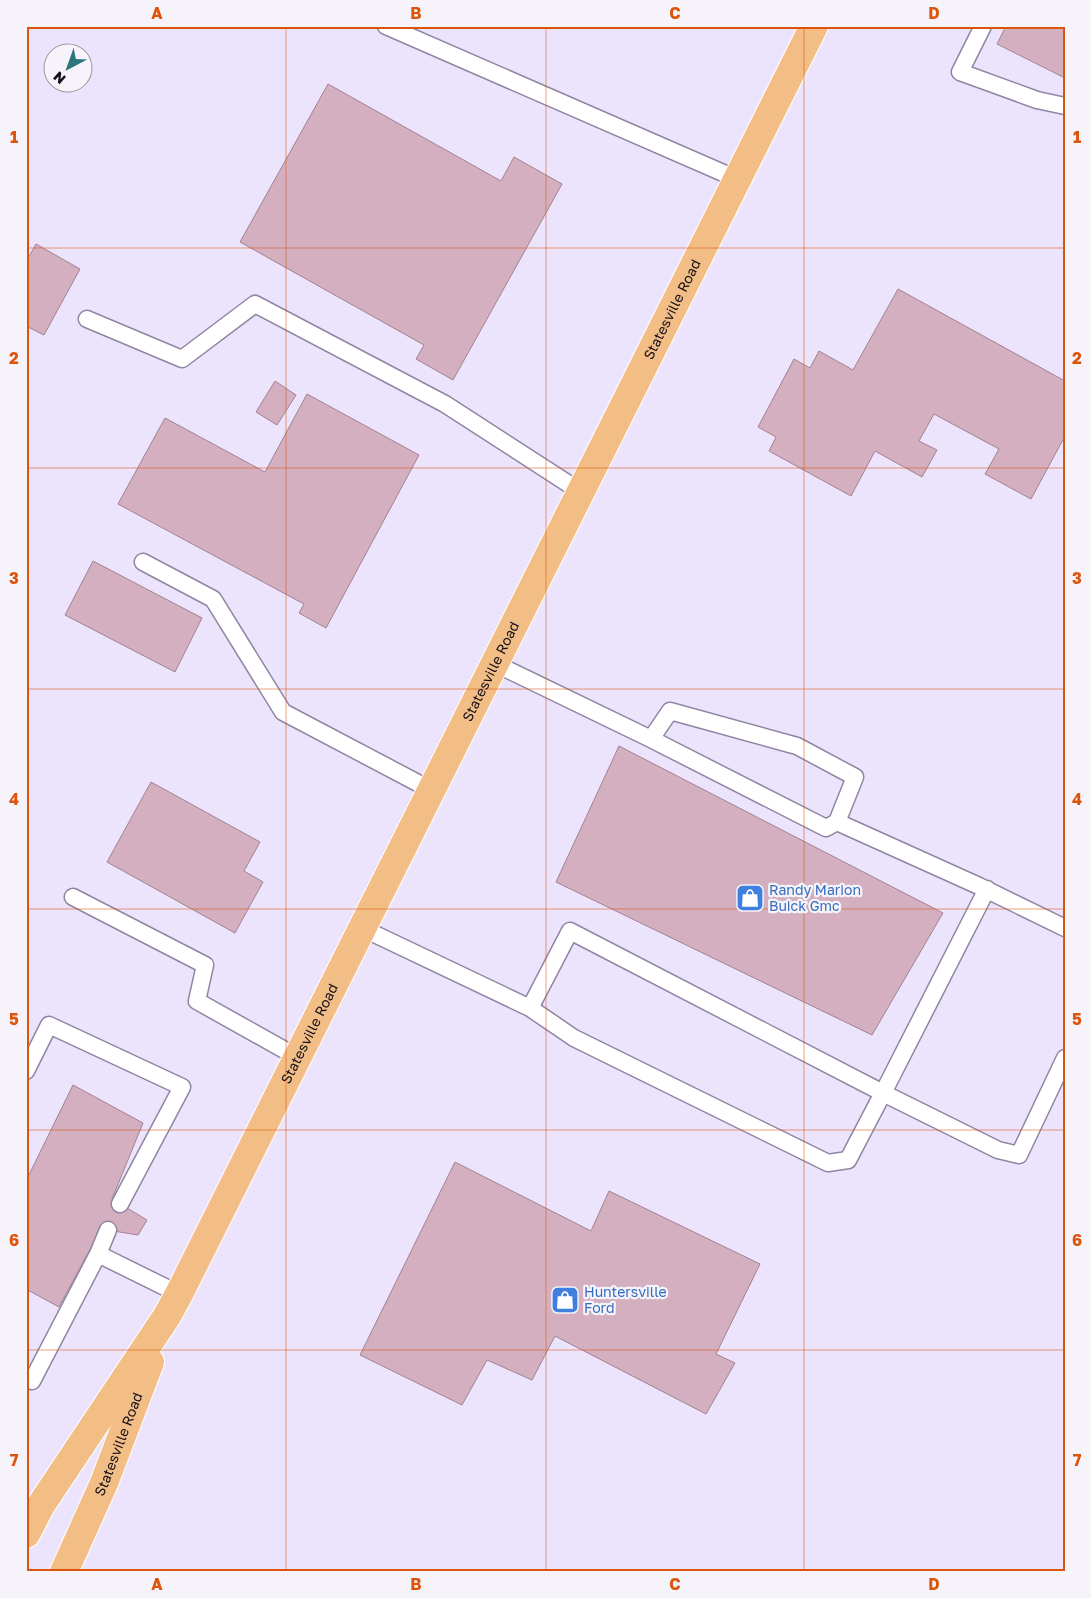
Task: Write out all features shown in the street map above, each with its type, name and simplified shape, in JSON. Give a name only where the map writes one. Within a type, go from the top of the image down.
[{"type":"main road","name":"Statesville Road","points":[[64,1572],[104,1483],[173,1305],[814,26]]},
{"type":"main road","name":"Statesville Road","points":[[26,1534],[41,1505],[173,1305]]},
{"type":"lane","points":[[386,26],[737,179]]},
{"type":"lane","points":[[983,26],[960,72],[1037,100],[1065,106]]},
{"type":"lane","points":[[87,319],[182,359],[255,304],[445,404],[580,492]]},
{"type":"lane","points":[[142,562],[213,599],[283,712],[431,790]]},
{"type":"lane","points":[[494,663],[651,739],[826,828],[837,822],[855,777],[797,746],[670,711],[651,739]]},
{"type":"lane","points":[[837,822],[987,890],[1065,928]]},
{"type":"lane","points":[[362,928],[530,1008],[574,1038],[828,1163],[848,1160],[987,890]]},
{"type":"lane","points":[[73,897],[205,965],[197,1001],[297,1057]]},
{"type":"lane","points":[[530,1008],[570,931],[998,1150],[1019,1155],[1065,1058]]},
{"type":"lane","points":[[26,1070],[49,1025],[182,1087],[120,1204]]},
{"type":"lane","points":[[26,1379],[32,1381],[98,1254],[108,1230]]},
{"type":"lane","points":[[98,1254],[173,1305]]},
{"type":"building","points":[[1006,26],[1065,26],[1065,78],[997,44]]},
{"type":"building","points":[[328,84],[501,181],[514,157],[562,184],[453,380],[416,359],[424,345],[240,242]]},
{"type":"building","points":[[36,244],[80,269],[44,335],[26,326],[26,262]]},
{"type":"building","points":[[898,289],[1065,381],[1065,436],[1031,499],[985,474],[999,449],[934,414],[919,441],[937,450],[922,477],[875,451],[851,496],[769,451],[776,437],[758,427],[794,359],[810,368],[819,351],[853,370]]},
{"type":"building","points":[[275,381],[296,395],[277,425],[256,412]]},
{"type":"building","points":[[307,394],[419,455],[326,628],[299,613],[304,604],[118,504],[165,418],[265,472]]},
{"type":"building","points":[[93,561],[202,618],[175,672],[65,615]]},
{"type":"building","name":"Randy Marion Buick Gmc","points":[[619,746],[943,913],[872,1035],[556,882]]},
{"type":"building","points":[[151,782],[260,842],[244,871],[263,882],[235,933],[107,862]]},
{"type":"building","points":[[73,1085],[143,1123],[112,1199],[147,1220],[138,1235],[101,1229],[59,1307],[26,1289],[26,1181]]},
{"type":"building","name":"Huntersville Ford","points":[[455,1162],[591,1231],[609,1191],[760,1264],[716,1354],[735,1363],[706,1414],[555,1336],[532,1380],[487,1360],[462,1405],[360,1355]]},
{"type":"place","name":"Randy Marion Buick Gmc","points":[[750,898]]},
{"type":"place","name":"Huntersville Ford","points":[[565,1300]]}]
